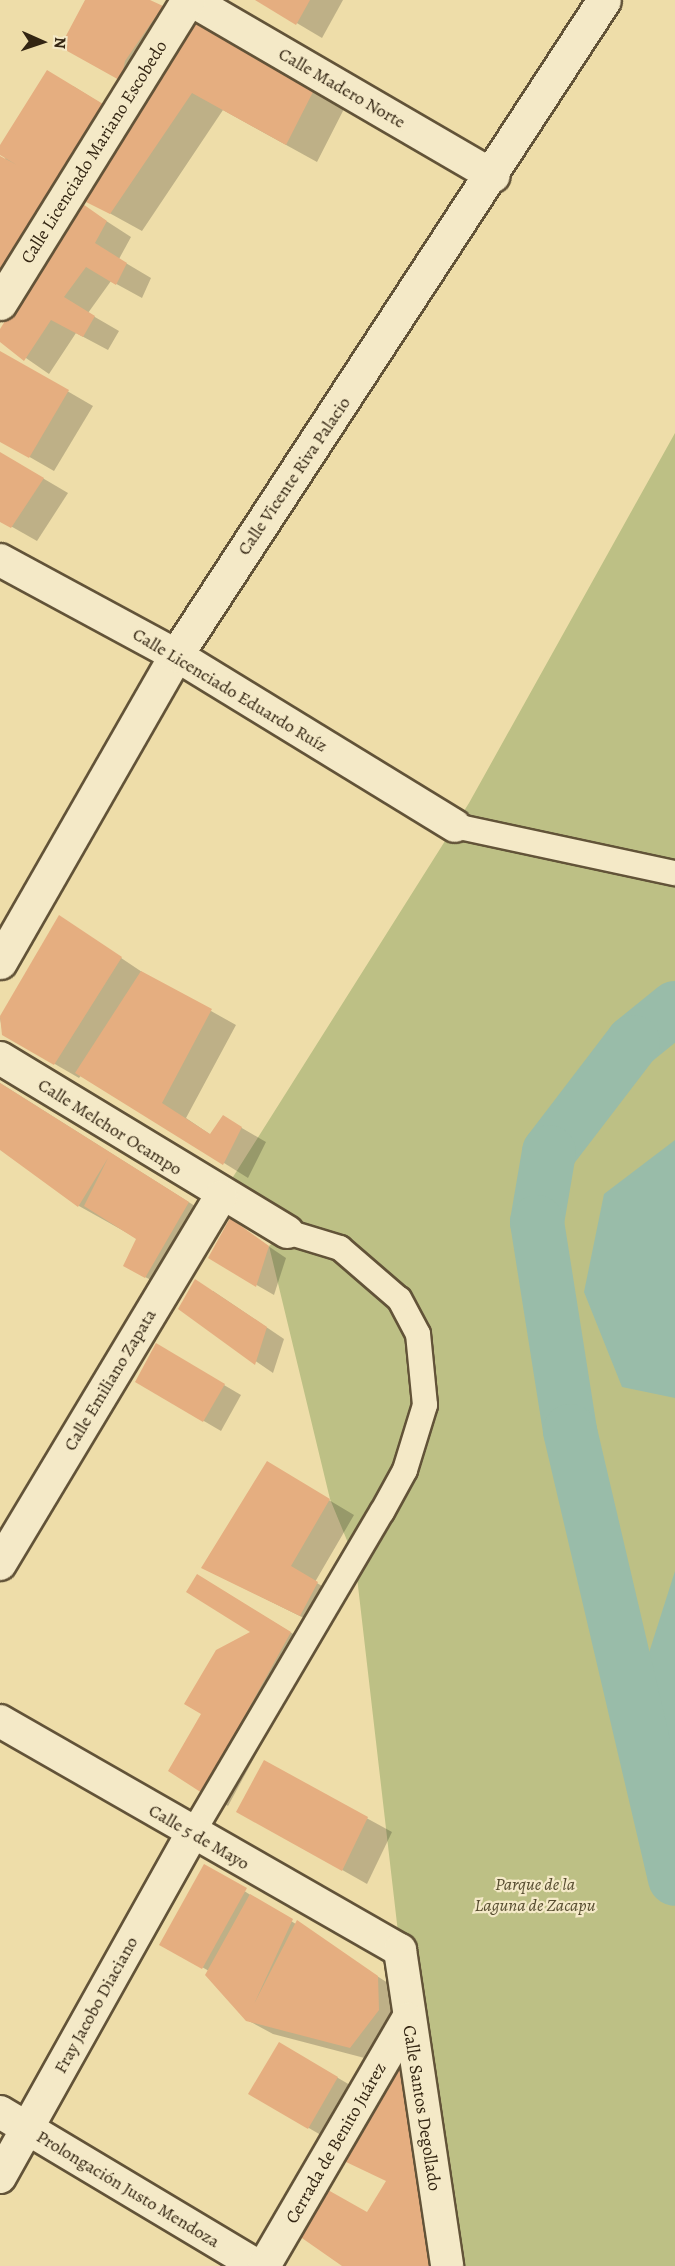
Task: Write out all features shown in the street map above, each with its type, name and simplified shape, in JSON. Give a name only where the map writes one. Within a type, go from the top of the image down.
[{"type":"main road","name":"Calle Licenciado Mariano Escobedo","points":[[0,303],[189,0]]},
{"type":"main road","name":"Calle Vicente Riva Palacio","points":[[0,962],[176,655],[493,176],[604,0]]},
{"type":"street","name":"Calle Madero Norte","points":[[189,0],[493,176]]},
{"type":"street","name":"Calle Licenciado Eduardo Ruíz","points":[[0,560],[176,655],[455,826]]},
{"type":"street","points":[[455,826],[675,873]]},
{"type":"street","name":"Calle Melchor Ocampo","points":[[0,1058],[221,1196],[286,1232]]},
{"type":"street","name":"Calle Emiliano Zapata","points":[[0,1564],[221,1196]]},
{"type":"street","points":[[192,1834],[391,1495],[418,1436],[424,1405],[418,1334],[399,1299],[340,1248],[286,1232]]},
{"type":"street","name":"Calle 5 de Mayo","points":[[0,1721],[192,1834],[400,1950]]},
{"type":"street","name":"Fray Jacobo Diaciano","points":[[0,2176],[192,1834]]},
{"type":"street","name":"Calle Santos Degollado","points":[[400,1950],[408,2019],[447,2266]]},
{"type":"street","name":"Cerrada de Benito Juárez","points":[[264,2266],[408,2019]]},
{"type":"street","name":"Prolongación Justo Mendoza","points":[[0,2112],[257,2266]]},
{"type":"green space","name":"Parque de la Laguna de Zacapu","points":[[675,433],[675,2266],[447,2266],[408,2019],[355,1560],[330,1499],[269,1246],[286,1232],[221,1196],[469,803]]},
{"type":"shaded area","points":[[675,1140],[675,1398],[622,1387],[584,1292],[604,1194]]},
{"type":"shaded area","points":[[675,1571],[675,1784],[664,1763],[646,1662]]},
{"type":"building","points":[[85,0],[150,0],[163,6],[125,61],[121,81],[60,47]]},
{"type":"building","points":[[255,0],[310,0],[296,25]]},
{"type":"building","points":[[190,16],[314,90],[286,145],[192,93],[110,214],[80,199]]},
{"type":"building","points":[[47,70],[103,104],[0,269],[0,156],[17,165],[0,155],[0,145]]},
{"type":"building","points":[[80,202],[107,221],[95,243],[127,263],[116,285],[86,267],[64,297],[95,316],[83,337],[51,320],[24,361],[0,342],[0,329]]},
{"type":"building","points":[[0,351],[69,390],[29,458],[0,442]]},
{"type":"building","points":[[0,452],[44,478],[11,528],[0,522]]},
{"type":"building","points":[[59,915],[122,957],[54,1065],[2,1035],[0,1016]]},
{"type":"building","points":[[141,971],[212,1009],[162,1103],[210,1134],[223,1115],[242,1127],[223,1165],[75,1073]]},
{"type":"building","points":[[0,1083],[189,1202],[145,1278],[123,1266],[136,1239],[84,1206],[108,1158],[78,1207],[0,1150]]},
{"type":"building","points":[[230,1218],[269,1246],[256,1287],[208,1258]]},
{"type":"building","points":[[195,1279],[267,1327],[255,1365],[178,1309]]},
{"type":"building","points":[[156,1343],[225,1384],[203,1422],[135,1382]]},
{"type":"building","points":[[267,1461],[330,1499],[291,1566],[318,1582],[300,1616],[201,1568]]},
{"type":"building","points":[[197,1574],[291,1632],[202,1793],[168,1771],[201,1714],[184,1704],[216,1650],[250,1632],[186,1592]]},
{"type":"building","points":[[264,1760],[368,1817],[342,1871],[236,1812]]},
{"type":"building","points":[[204,1864],[247,1888],[202,1969],[159,1945]]},
{"type":"building","points":[[250,1894],[293,1919],[254,2004],[297,1920],[378,1976],[379,2010],[350,2048],[246,2021],[205,1975]]},
{"type":"building","points":[[279,2042],[338,2077],[308,2129],[248,2094]]},
{"type":"building","points":[[406,2054],[436,2266],[342,2266],[299,2236],[328,2190],[367,2212],[386,2181],[344,2161]]},
{"type":"waterway","points":[[675,1008],[633,1042],[549,1152],[537,1222],[570,1431],[675,1879]]}]
